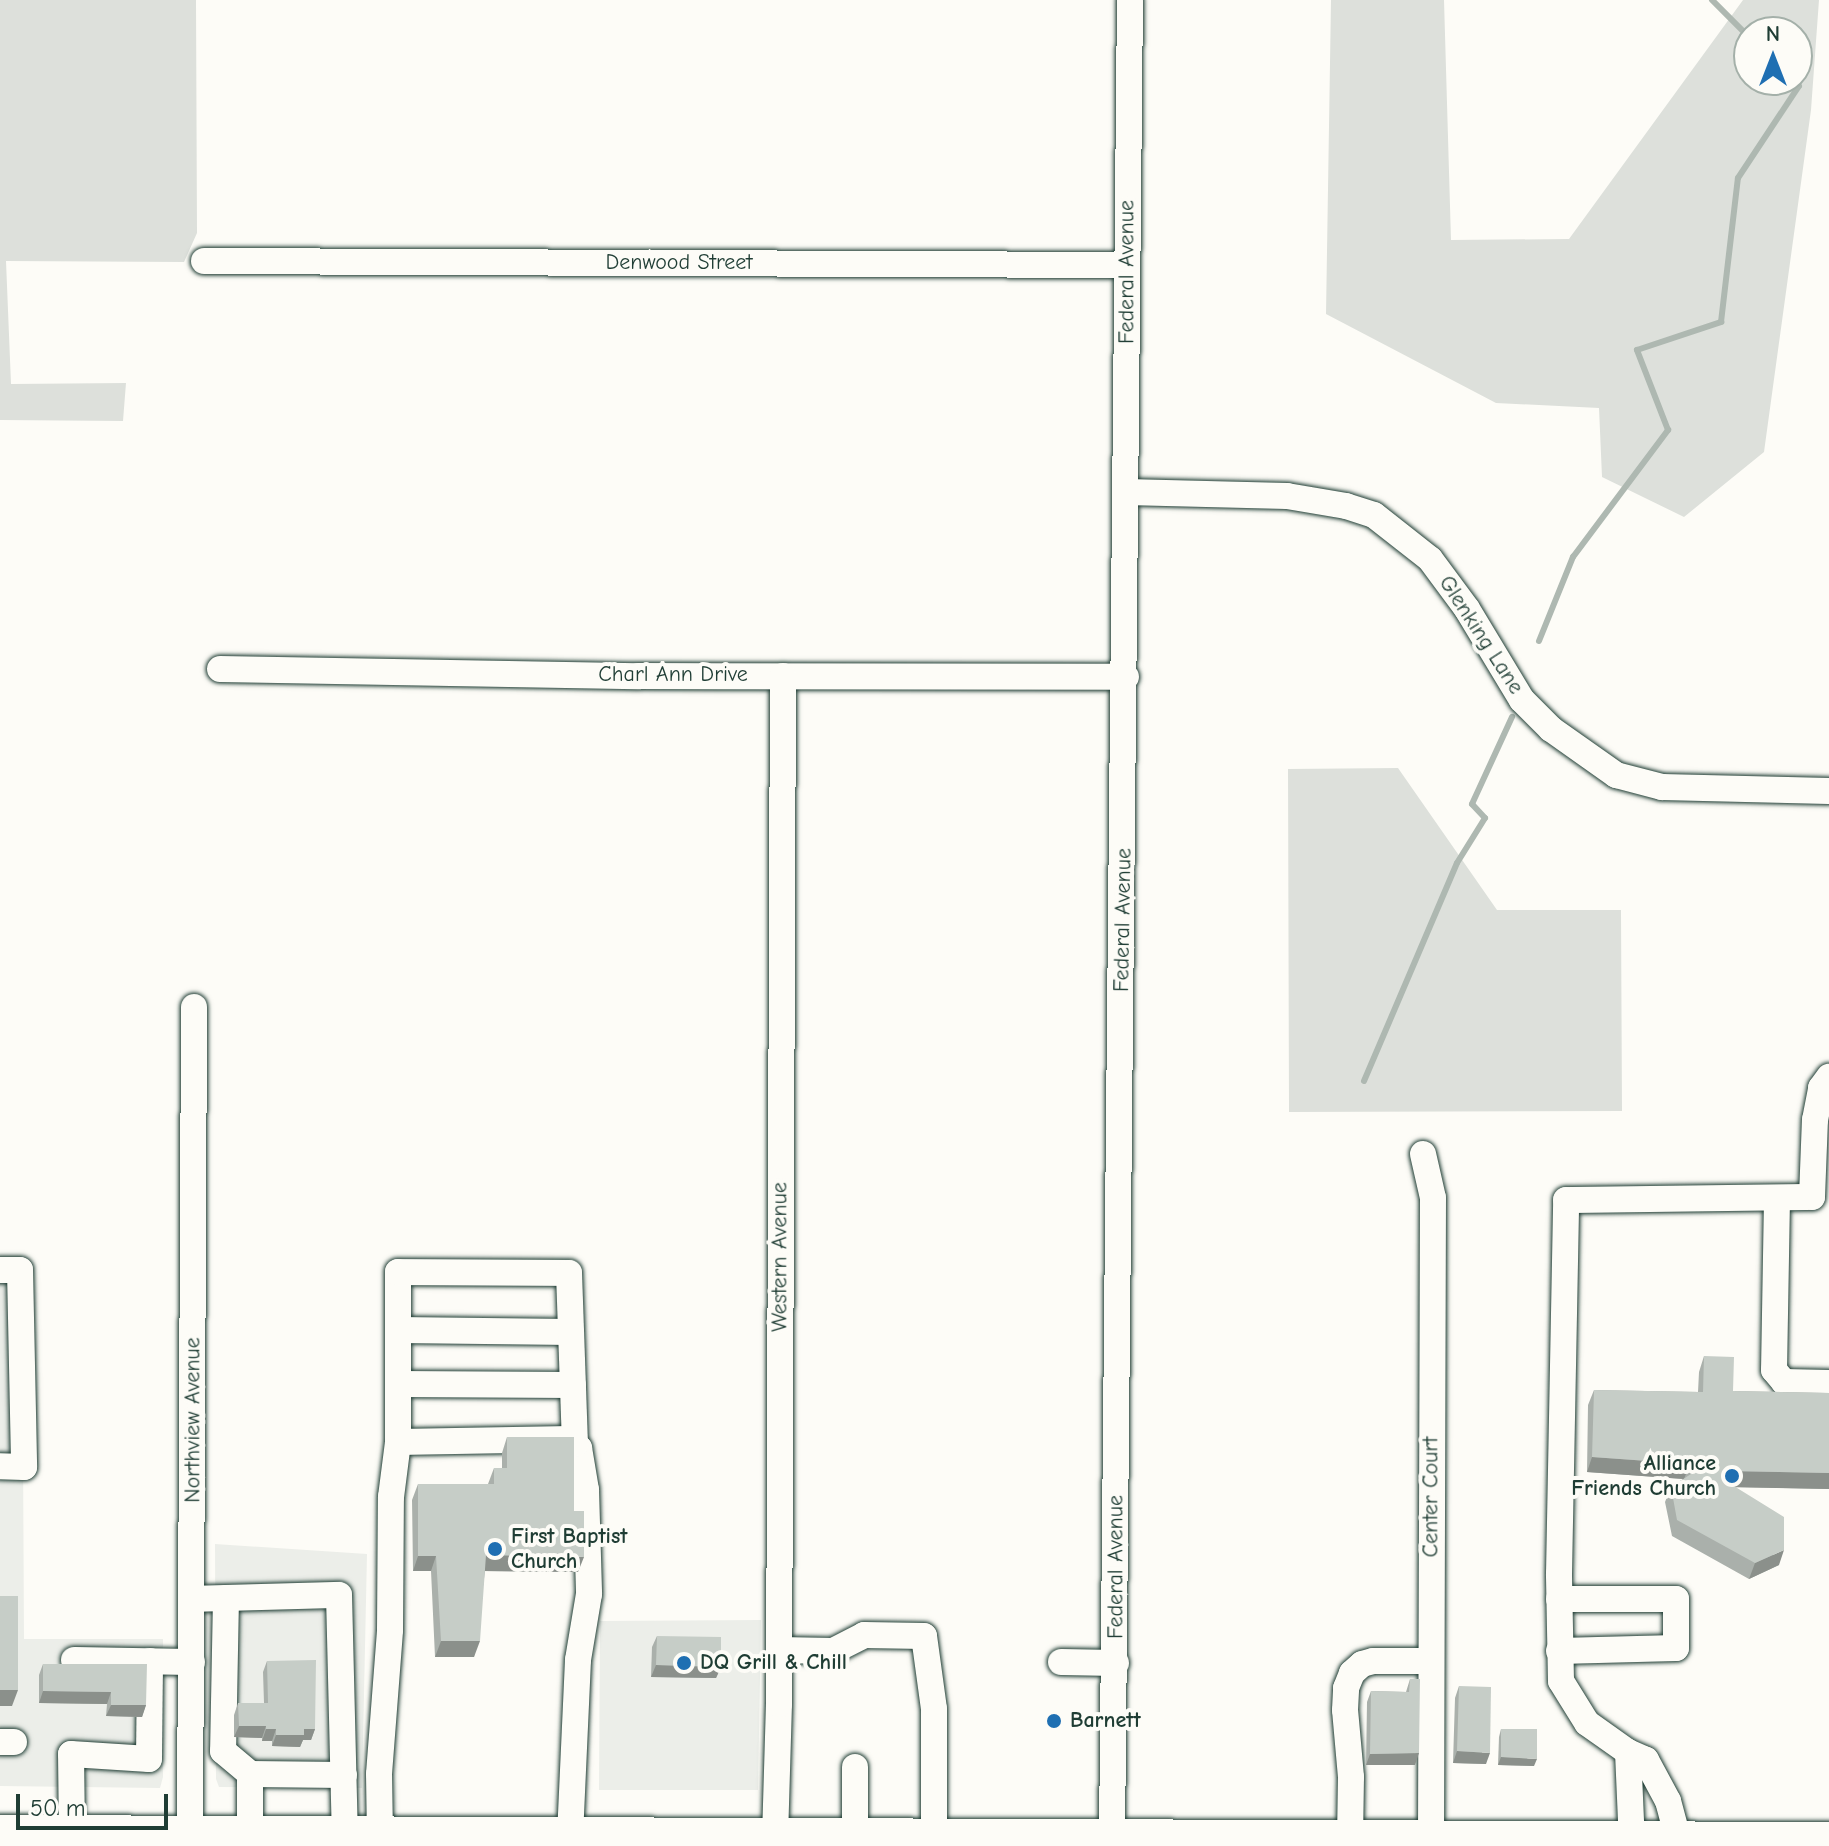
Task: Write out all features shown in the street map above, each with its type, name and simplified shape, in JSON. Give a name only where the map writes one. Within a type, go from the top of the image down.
[{"type":"highway","points":[[16,1838],[72,1834],[190,1834],[338,1840],[570,1837],[648,1842],[855,1837],[1234,1843],[1350,1840],[1573,1844],[1825,1843]]},
{"type":"street","name":"Federal Avenue","points":[[1112,1839],[1126,677],[1130,0]]},
{"type":"street","name":"Denwood Street","points":[[217,260],[1127,265]]},
{"type":"street","name":"Glenking Lane","points":[[1126,492],[1287,496],[1346,506],[1374,515],[1430,559],[1467,609],[1522,700],[1551,729],[1616,775],[1662,787],[1829,791]]},
{"type":"street","name":"Charl Ann Drive","points":[[220,669],[1126,677]]},
{"type":"street","name":"Western Avenue","points":[[775,1838],[779,1650],[783,676]]},
{"type":"street","name":"Northview Avenue","points":[[190,1834],[194,1007]]},
{"type":"street","points":[[1679,1842],[1668,1801],[1646,1760],[1628,1752],[1587,1723],[1561,1681],[1559,1599],[1566,1200],[1821,1197],[1815,1120],[1821,1088],[1829,1077]]},
{"type":"street","name":"Center Court","points":[[1423,1154],[1433,1198],[1431,1841]]},
{"type":"street","points":[[1777,1199],[1774,1370],[1784,1382],[1829,1383]]},
{"type":"street","points":[[0,1270],[20,1270],[24,1467],[0,1466]]},
{"type":"street","points":[[338,1840],[379,1774],[390,1630],[391,1497],[398,1442],[398,1272],[569,1273],[572,1441]]},
{"type":"street","points":[[398,1330],[571,1332]]},
{"type":"street","points":[[398,1384],[573,1385]]},
{"type":"street","points":[[398,1442],[572,1441],[579,1448],[586,1490],[589,1594],[578,1660],[570,1837]]},
{"type":"street","points":[[193,1599],[339,1595],[344,1775],[338,1840]]},
{"type":"street","points":[[226,1598],[223,1751],[250,1774],[344,1775]]},
{"type":"street","points":[[1559,1599],[1676,1599],[1676,1648],[1559,1651]]},
{"type":"street","points":[[779,1650],[833,1651],[864,1635],[924,1636],[934,1709],[911,1840]]},
{"type":"street","points":[[74,1660],[192,1662]]},
{"type":"street","points":[[72,1834],[71,1754],[149,1759],[150,1661]]},
{"type":"street","points":[[1350,1840],[1351,1777],[1345,1710],[1346,1688],[1352,1673],[1373,1661],[1430,1661]]},
{"type":"street","points":[[1061,1662],[1116,1663]]},
{"type":"street","points":[[1628,1752],[1632,1842]]},
{"type":"street","points":[[855,1767],[855,1837]]},
{"type":"street","points":[[250,1774],[250,1836]]},
{"type":"shaded area","points":[[0,0],[196,0],[197,233],[184,262],[6,261],[11,384],[126,383],[123,421],[0,420]]},
{"type":"shaded area","points":[[1331,0],[1444,0],[1451,240],[1569,239],[1743,0],[1819,0],[1813,82],[1813,16],[1733,16],[1733,96],[1812,96],[1764,452],[1684,517],[1602,477],[1599,408],[1496,403],[1326,314]]},
{"type":"shaded area","points":[[1398,768],[1497,910],[1621,910],[1622,1111],[1289,1112],[1288,769]]},
{"type":"shaded area","points":[[0,1256],[22,1256],[24,1639],[163,1639],[163,1777],[160,1788],[0,1786]]},
{"type":"shaded area","points":[[215,1544],[367,1554],[362,1788],[219,1787],[216,1779]]},
{"type":"shaded area","points":[[761,1620],[758,1790],[599,1790],[600,1621]]},
{"type":"building","name":"Alliance Friends Church","points":[[1704,1356],[1734,1357],[1733,1391],[1829,1393],[1829,1473],[1729,1471],[1729,1483],[1784,1517],[1784,1550],[1755,1563],[1677,1520],[1671,1487],[1691,1474],[1690,1464],[1592,1457],[1594,1390],[1703,1392]]},
{"type":"building","name":"First Baptist Church","points":[[507,1437],[574,1437],[574,1511],[584,1511],[584,1557],[486,1555],[480,1641],[441,1641],[436,1556],[418,1556],[418,1484],[494,1484],[494,1468],[507,1468]]},
{"type":"building","points":[[0,1596],[18,1596],[18,1690],[0,1690]]},
{"type":"building","points":[[657,1636],[721,1637],[721,1667],[656,1665]]},
{"type":"building","points":[[316,1660],[315,1729],[304,1729],[304,1735],[276,1735],[276,1729],[266,1729],[266,1726],[239,1726],[238,1703],[268,1703],[267,1661]]},
{"type":"building","points":[[43,1664],[147,1664],[146,1705],[111,1705],[111,1692],[43,1691]]},
{"type":"building","points":[[1410,1679],[1420,1679],[1419,1753],[1370,1754],[1371,1691],[1409,1692]]},
{"type":"building","points":[[1459,1686],[1491,1687],[1490,1753],[1457,1751]]},
{"type":"building","points":[[1501,1729],[1537,1729],[1537,1759],[1501,1757]]},
{"type":"waterway","points":[[1712,0],[1733,21]]},
{"type":"waterway","points":[[1539,641],[1573,557],[1668,430],[1637,350],[1721,322],[1738,178],[1792,96]]},
{"type":"waterway","points":[[1364,1081],[1457,863],[1485,818],[1472,804],[1512,717]]},
{"type":"place","name":"Alliance Friends Church","points":[[1732,1476]]},
{"type":"place","name":"First Baptist Church","points":[[495,1549]]},
{"type":"place","name":"DQ Grill & Chill","points":[[684,1663]]},
{"type":"place","name":"Barnett","points":[[1054,1721]]}]
